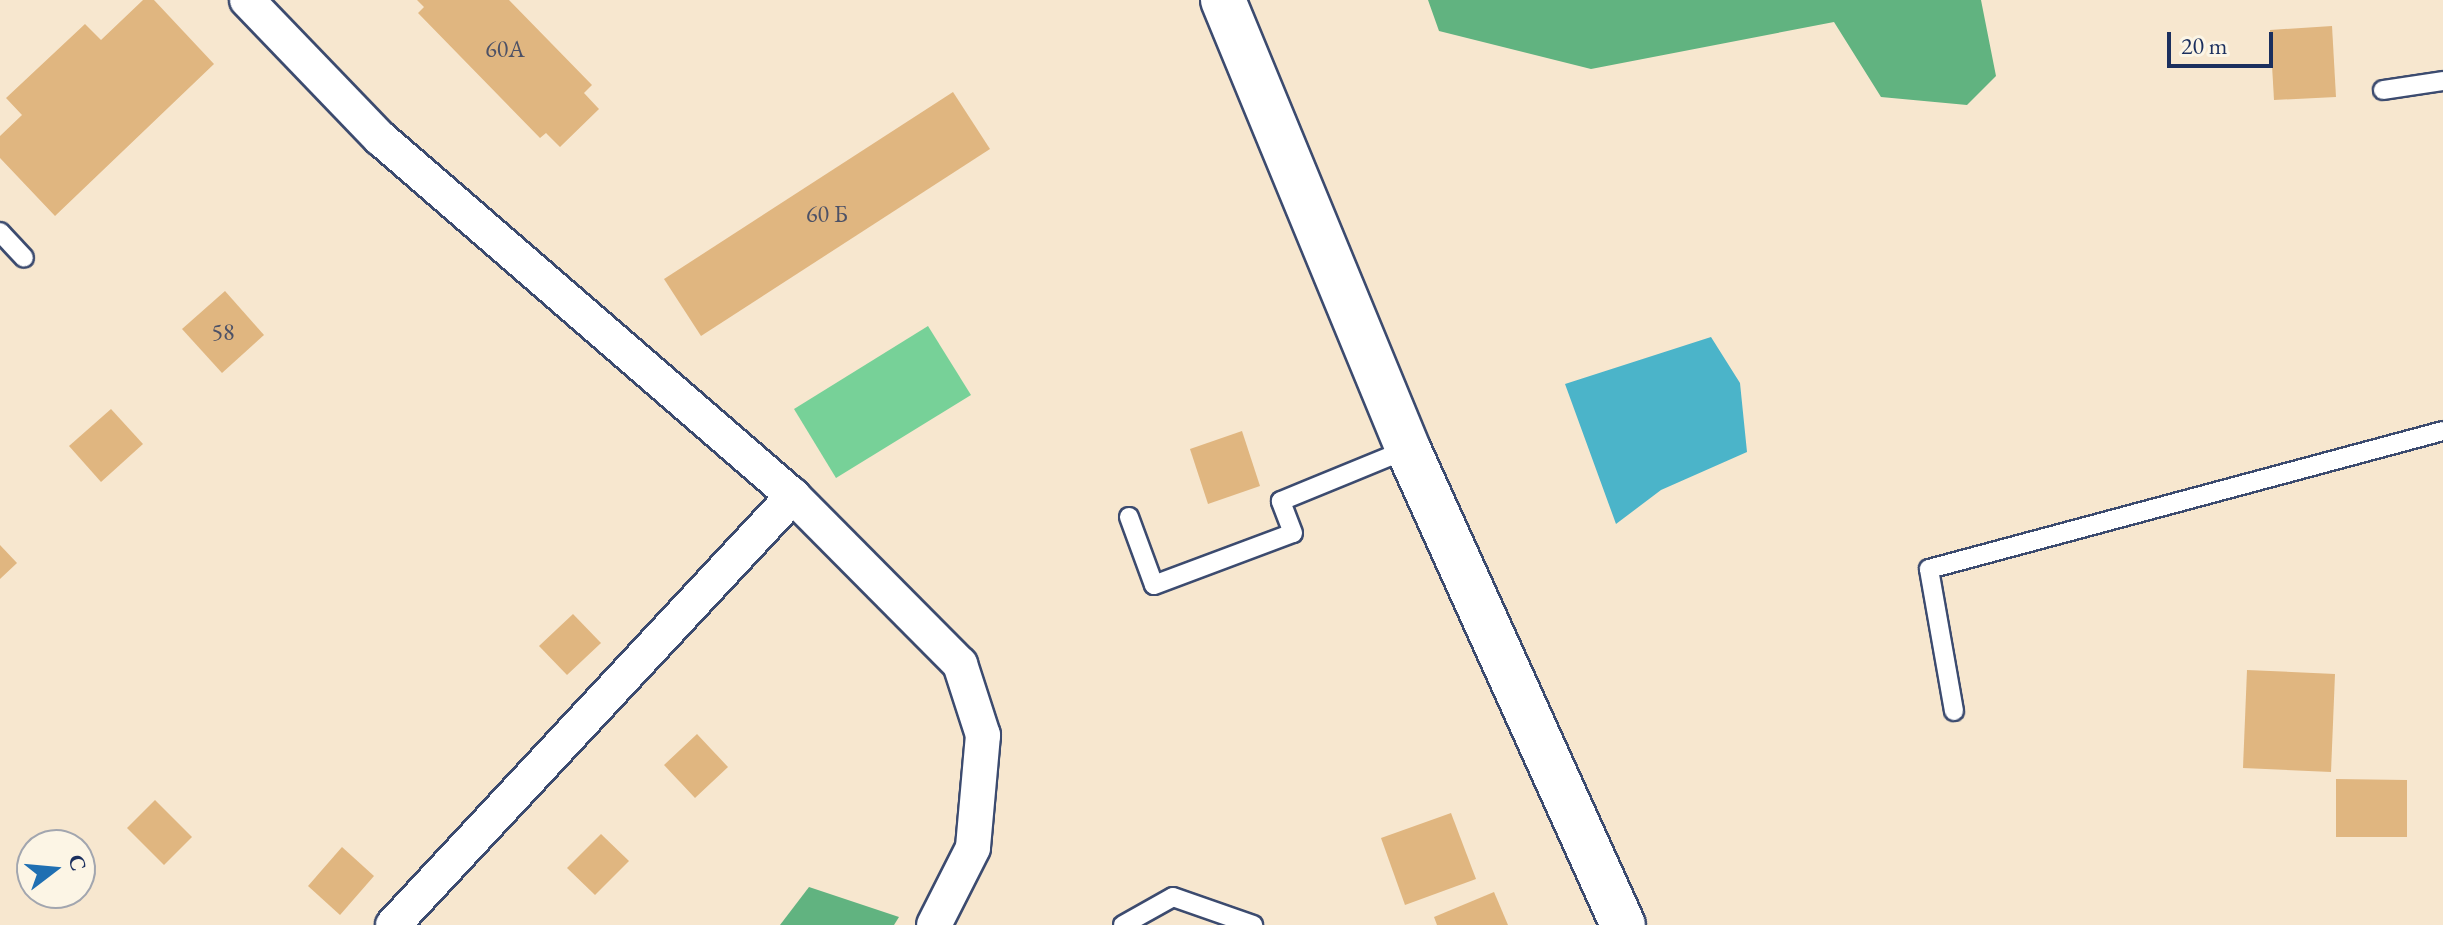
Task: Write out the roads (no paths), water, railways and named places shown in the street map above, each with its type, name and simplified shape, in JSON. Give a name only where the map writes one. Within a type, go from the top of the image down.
[{"type":"highway","points":[[1223,0],[1408,449],[1623,925]]},
{"type":"street","points":[[247,0],[380,138],[793,496],[960,664],[983,735],[973,848],[934,925]]},
{"type":"street","points":[[393,925],[793,496]]},
{"type":"lane","points":[[2383,90],[2443,81]]},
{"type":"lane","points":[[0,232],[24,258]]},
{"type":"lane","points":[[1954,711],[1929,569],[2443,431]]},
{"type":"lane","points":[[1129,517],[1154,585],[1293,533],[1281,501],[1408,449]]},
{"type":"lane","points":[[1123,925],[1173,897],[1253,925]]},
{"type":"water","points":[[1711,337],[1740,383],[1747,452],[1661,490],[1616,524],[1565,384]]}]
